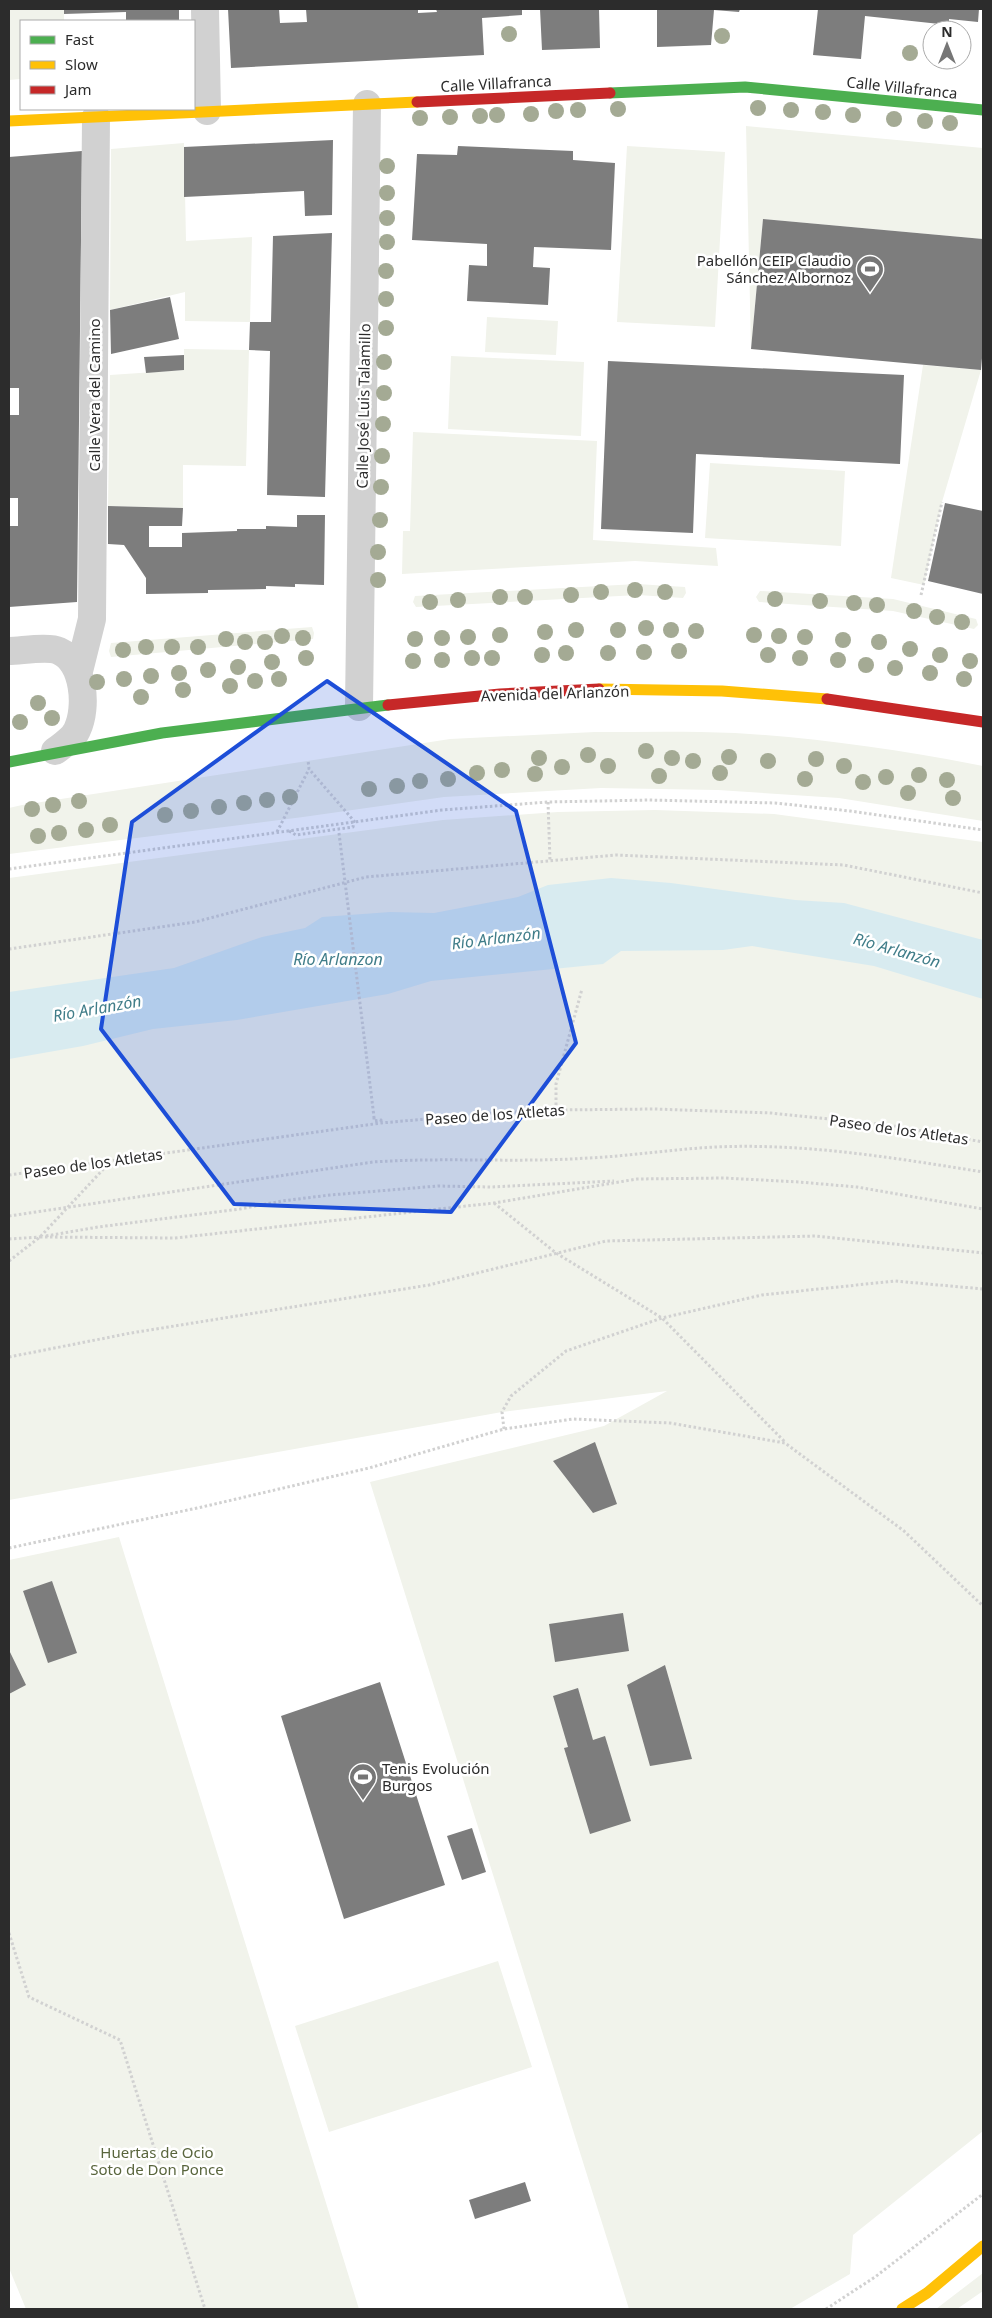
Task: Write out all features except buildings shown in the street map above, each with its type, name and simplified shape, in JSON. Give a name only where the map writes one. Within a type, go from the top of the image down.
[{"type":"street","points":[[205,9],[207,111]]},
{"type":"street","name":"Calle Villafranca","points":[[9,121],[745,87],[983,110]]},
{"type":"street","name":"Calle José Luis Talamillo","points":[[359,708],[366,104]]},
{"type":"street","name":"Calle Vera del Camino","points":[[79,671],[92,620],[96,117]]},
{"type":"street","points":[[9,651],[56,650],[70,657],[79,671]]},
{"type":"street","name":"Avenida del Arlanzón","points":[[55,751],[73,737],[78,729],[82,705],[79,671]]},
{"type":"street","name":"Avenida del Arlanzón","points":[[9,762],[55,751],[128,738],[359,708],[502,693],[684,689],[826,698],[983,722]]},
{"type":"street","name":"Avenida del Arlanzón","points":[[82,705],[90,720],[103,732],[128,738]]},
{"type":"street","points":[[902,2309],[927,2293],[983,2246]]},
{"type":"path","points":[[921,595],[942,502]]},
{"type":"path","points":[[277,832],[309,769],[308,760]]},
{"type":"path","points":[[309,769],[354,821]]},
{"type":"path","points":[[9,869],[442,810],[548,802],[649,800],[775,804],[850,811],[983,830]]},
{"type":"path","points":[[548,802],[550,861]]},
{"type":"path","points":[[288,830],[296,835],[339,831],[352,827],[354,821]]},
{"type":"path","points":[[339,831],[374,1119]]},
{"type":"path","points":[[9,949],[195,922],[366,877],[616,855],[844,865],[983,893]]},
{"type":"path","points":[[556,1110],[556,1084],[582,989]]},
{"type":"path","name":"Paseo de los Atletas","points":[[9,1175],[381,1123],[494,1113],[556,1110],[654,1109],[772,1113],[889,1125],[983,1142]]},
{"type":"path","points":[[368,1125],[368,1122],[374,1119],[381,1120],[381,1123]]},
{"type":"path","points":[[9,1216],[373,1162],[421,1159],[588,1158],[717,1147],[780,1148],[860,1153],[983,1172]]},
{"type":"path","points":[[9,1261],[40,1237],[111,1161]]},
{"type":"path","points":[[40,1237],[98,1227],[330,1195],[438,1186],[520,1186],[637,1179],[724,1178],[857,1187],[983,1209]]},
{"type":"path","points":[[9,1239],[40,1237],[175,1238],[494,1203],[637,1179]]},
{"type":"path","points":[[494,1203],[556,1253],[662,1318],[786,1442],[904,1530],[983,1606]]},
{"type":"path","points":[[9,1357],[131,1333],[429,1285],[606,1241],[816,1236],[983,1253]]},
{"type":"path","points":[[504,1429],[502,1412],[511,1396],[566,1351],[662,1318],[762,1295],[895,1281],[983,1289]]},
{"type":"path","points":[[9,1548],[202,1507],[369,1468],[504,1429],[573,1418],[670,1422],[786,1442]]},
{"type":"path","points":[[9,1933],[29,1997],[120,2040],[205,2309]]},
{"type":"path","points":[[826,2309],[875,2277],[983,2194]]},
{"type":"highlighted area","points":[[327,681],[516,811],[576,1043],[451,1212],[234,1204],[101,1029],[132,822]]},
{"type":"green space","points":[[9,9],[64,9],[64,20],[20,20],[20,79],[9,80]]},
{"type":"green space","points":[[746,126],[983,148],[983,239],[763,219],[751,349]]},
{"type":"green space","points":[[184,143],[186,241],[252,237],[250,322],[185,321],[185,292],[110,310],[111,149]]},
{"type":"green space","points":[[627,146],[725,152],[715,327],[617,322]]},
{"type":"green space","points":[[487,317],[558,321],[556,355],[485,352]]},
{"type":"green space","points":[[184,349],[249,350],[246,466],[183,465],[183,508],[108,506],[110,375],[184,370]]},
{"type":"green space","points":[[451,356],[584,362],[581,436],[448,429]]},
{"type":"green space","points":[[923,365],[981,370],[942,502],[924,585],[891,578]]},
{"type":"green space","points":[[413,432],[597,441],[593,540],[716,548],[718,566],[635,561],[402,574],[403,531],[410,531]]},
{"type":"green space","points":[[710,463],[845,471],[841,546],[705,538]]},
{"type":"green space","points":[[637,584],[685,587],[686,593],[683,598],[638,595],[416,607],[413,602],[415,596]]},
{"type":"green space","points":[[760,591],[893,599],[976,619],[978,625],[974,629],[893,611],[759,602],[756,597]]},
{"type":"green space","points":[[312,627],[313,639],[111,657],[109,651],[111,643]]},
{"type":"green space","points":[[595,732],[700,732],[766,735],[860,745],[983,766],[983,821],[839,798],[718,790],[601,788],[444,797],[303,817],[9,854],[9,808],[22,805],[450,739]]},
{"type":"green space","points":[[655,810],[774,814],[983,842],[983,2131],[853,2235],[850,2274],[790,2309],[629,2309],[370,1482],[604,1426],[667,1391],[502,1412],[9,1500],[9,878],[443,820],[558,812]]},
{"type":"green space","name":"Huertas de Ocio Soto de Don Ponce","points":[[119,1537],[359,2309],[26,2309],[9,2268],[9,1560]]},
{"type":"green space","points":[[498,1961],[532,2067],[329,2132],[295,2026]]},
{"type":"green space","points":[[983,2273],[983,2291],[957,2309],[936,2309]]},
{"type":"water","name":"Río Arlanzon","points":[[611,878],[671,883],[795,900],[844,903],[983,940],[983,999],[874,966],[752,946],[723,950],[621,951],[603,964],[431,981],[388,994],[237,1020],[153,1029],[83,1046],[9,1059],[9,992],[174,968],[262,937],[305,928],[322,917],[390,912],[434,913],[518,897],[548,885]]},
{"type":"traffic: fast","points":[[610,93],[745,87],[983,110]]},
{"type":"traffic: fast","points":[[9,762],[162,733],[388,705]]},
{"type":"traffic: slow","points":[[9,121],[417,102]]},
{"type":"traffic: slow","points":[[599,689],[722,691],[827,699]]},
{"type":"traffic: slow","points":[[902,2309],[927,2293],[983,2246]]},
{"type":"traffic: jam","points":[[417,102],[610,93]]},
{"type":"traffic: jam","points":[[388,705],[500,694],[599,689]]},
{"type":"traffic: jam","points":[[827,699],[983,722]]},
{"type":"place","name":"Pabellón CEIP Claudio Sánchez Albornoz","points":[[870,293]]},
{"type":"place","name":"Tenis Evolución Burgos","points":[[363,1801]]},
{"type":"water label","name":"Río Arlanzón","points":[[496,938]]},
{"type":"water label","name":"Río Arlanzón","points":[[897,950]]},
{"type":"water label","name":"Río Arlanzón","points":[[97,1008]]}]
